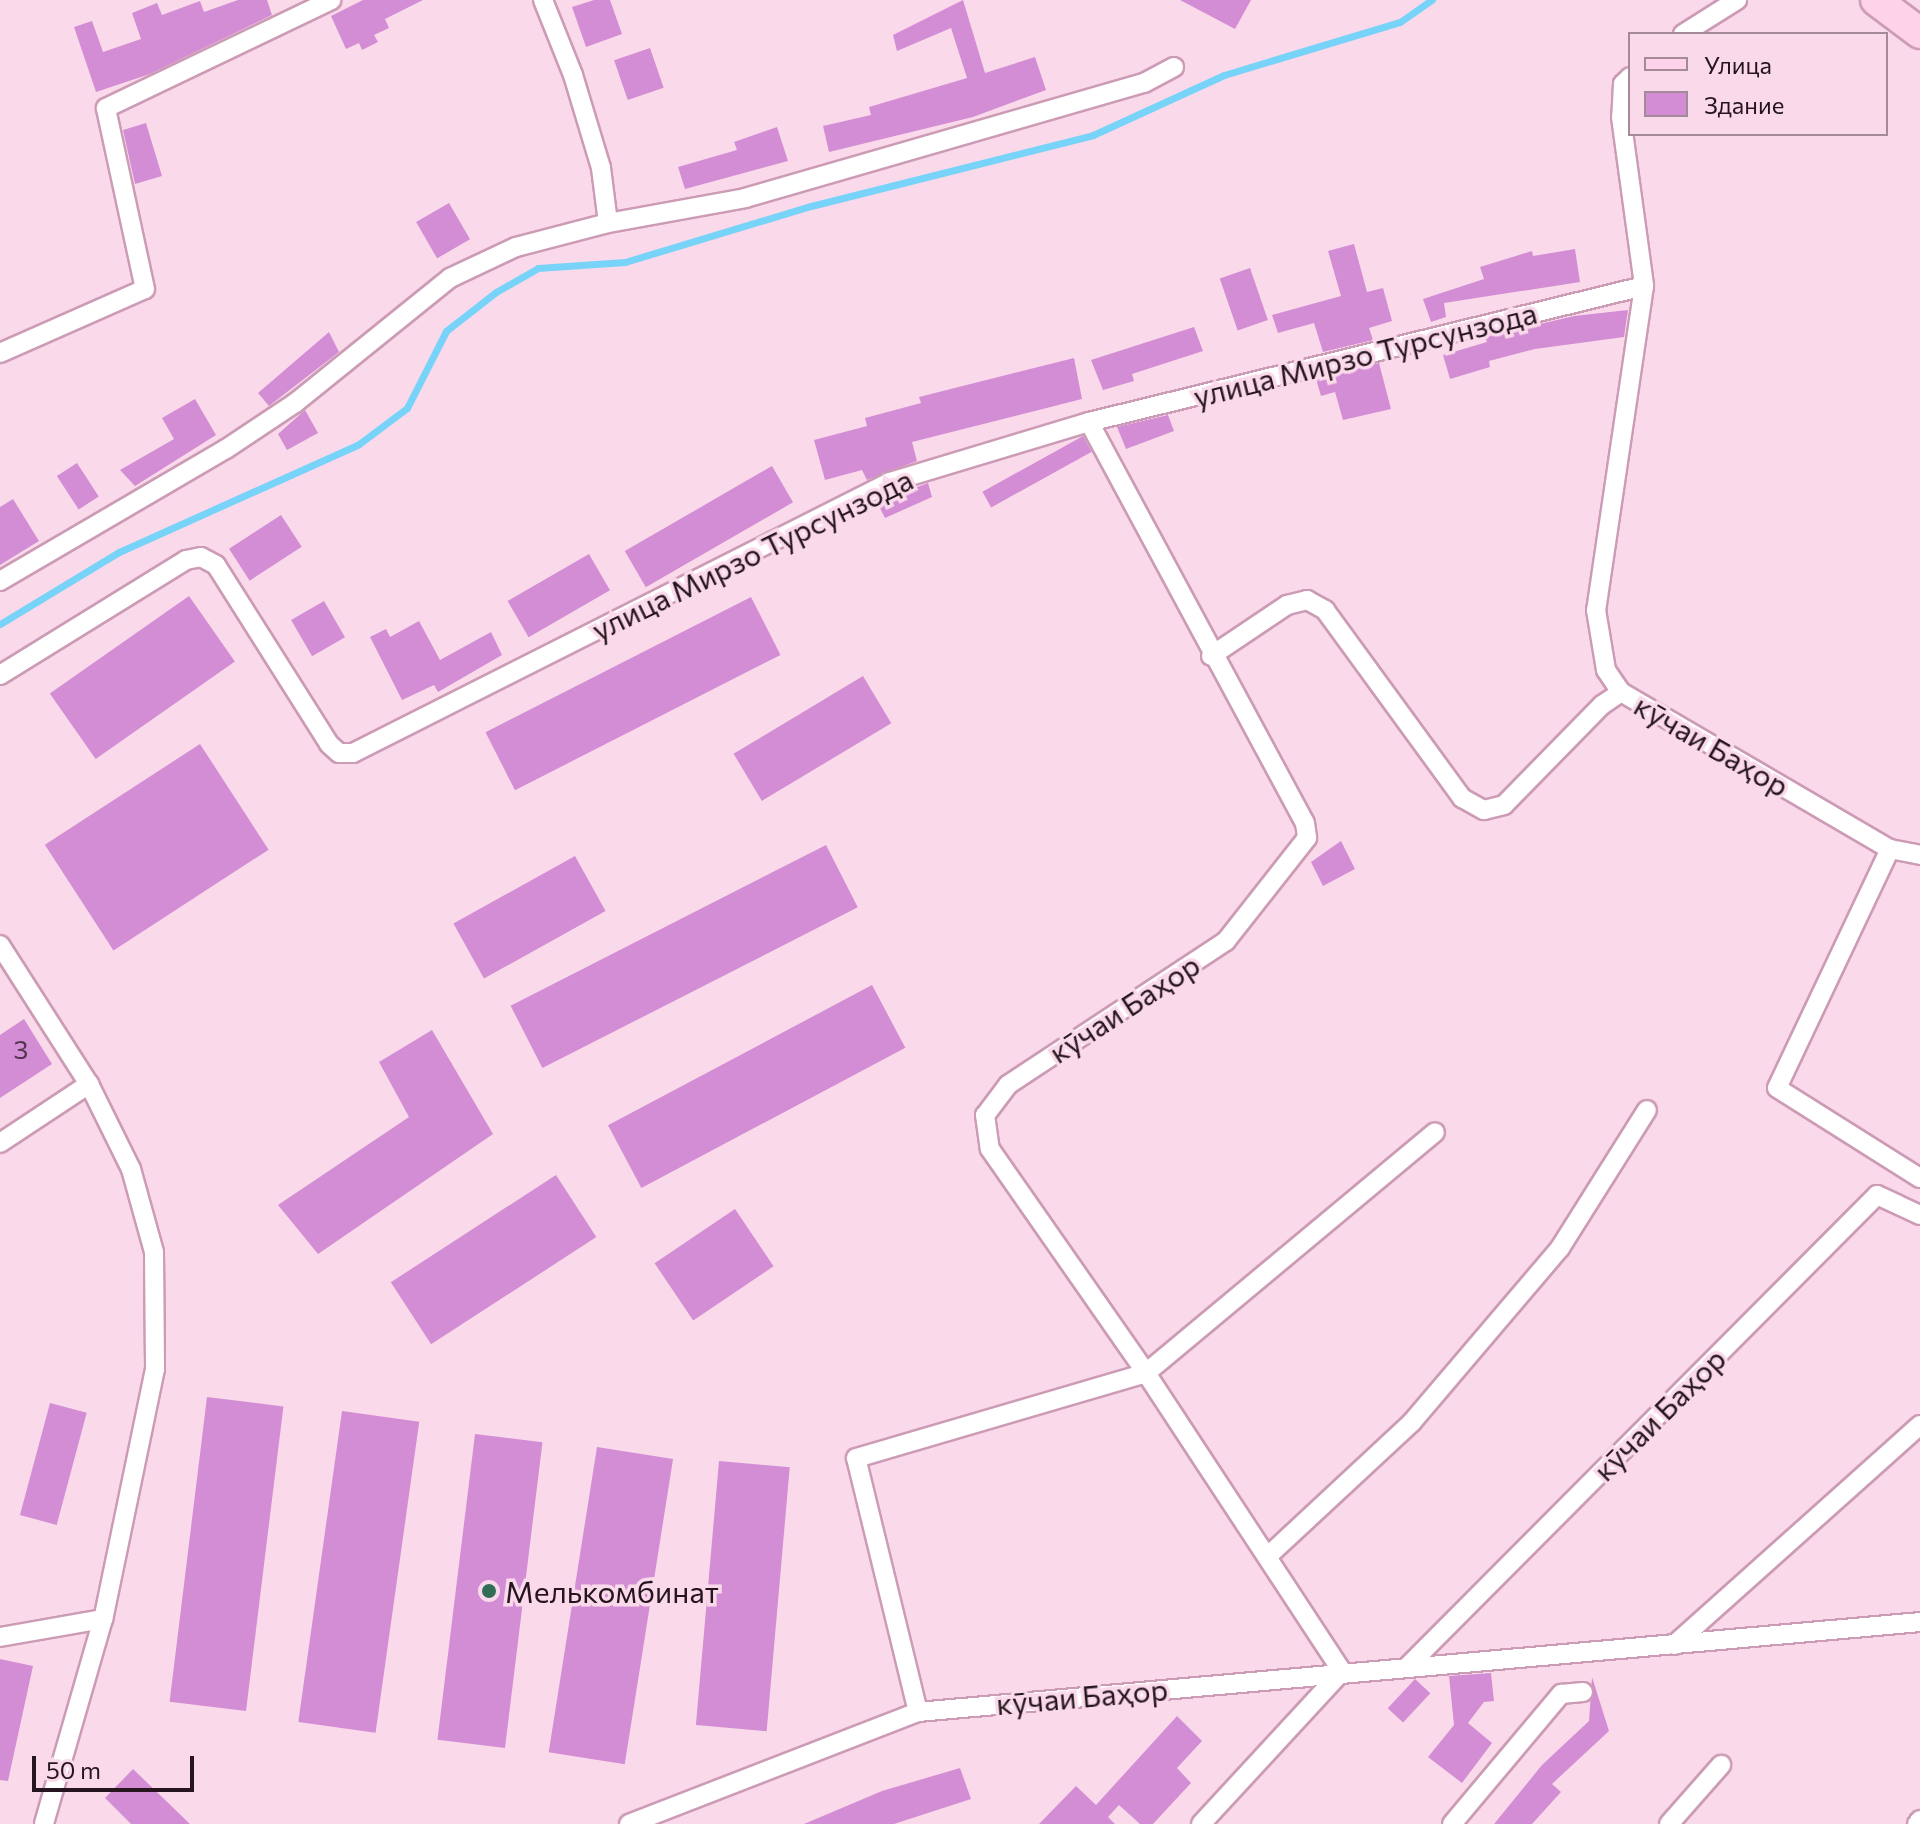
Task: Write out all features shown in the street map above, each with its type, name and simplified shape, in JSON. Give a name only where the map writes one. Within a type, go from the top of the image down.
[{"type":"main road","points":[[1876,0],[1920,33]]},
{"type":"street","points":[[0,353],[145,289],[106,108],[331,0]]},
{"type":"street","points":[[543,0],[573,75],[601,168],[608,223]]},
{"type":"street","points":[[1686,32],[1737,0]]},
{"type":"street","points":[[0,581],[283,411],[450,278],[516,247],[608,223],[745,198],[1144,83],[1174,67]]},
{"type":"street","name":"кӯчаи Баҳор","points":[[1628,79],[1623,84],[1621,117],[1644,286],[1596,610],[1606,670],[1621,692],[1890,849],[1920,855]]},
{"type":"street","name":"улица Мирзо Турсунзода","points":[[0,675],[186,560],[201,557],[216,565],[329,744],[339,753],[353,753],[890,482],[1089,422],[1644,286]]},
{"type":"street","name":"кӯчаи Баҳор","points":[[1089,422],[1211,656],[1305,823],[1302,850],[1226,941],[1008,1085],[985,1115],[990,1149],[1146,1373],[1342,1671]]},
{"type":"street","points":[[1211,656],[1287,605],[1307,600],[1325,610],[1462,798],[1484,810],[1504,805],[1602,705],[1621,692]]},
{"type":"street","points":[[1890,849],[1777,1088],[1920,1178]]},
{"type":"street","points":[[0,945],[89,1084],[131,1169],[154,1252],[155,1369],[103,1619],[44,1824]]},
{"type":"street","points":[[0,1143],[89,1084]]},
{"type":"street","points":[[1268,1556],[1422,1410],[1560,1248],[1647,1110]]},
{"type":"street","points":[[918,1712],[856,1458],[1146,1373],[1435,1132]]},
{"type":"street","name":"кӯчаи Баҳор","points":[[1407,1667],[1877,1195],[1920,1215]]},
{"type":"street","points":[[1674,1645],[1920,1425]]},
{"type":"street","points":[[0,1637],[103,1619]]},
{"type":"street","name":"кӯчаи Баҳор","points":[[629,1824],[918,1712],[1342,1671],[1920,1622]]},
{"type":"street","points":[[1201,1824],[1342,1671]]},
{"type":"street","points":[[1452,1824],[1561,1694],[1583,1692]]},
{"type":"street","points":[[1669,1824],[1721,1765]]},
{"type":"building","points":[[238,0],[267,0],[272,15],[150,74],[96,92],[74,27],[92,21],[103,52],[141,39],[132,13],[157,3],[162,15],[200,1],[204,12]]},
{"type":"building","points":[[363,0],[423,0],[385,19],[389,28],[374,35],[378,42],[362,50],[359,43],[346,49],[331,16]]},
{"type":"building","points":[[594,0],[610,0],[622,34],[586,47],[572,7]]},
{"type":"building","points":[[963,0],[985,73],[1035,57],[1046,90],[973,117],[829,152],[823,126],[871,115],[869,107],[967,78],[951,28],[897,51],[893,35]]},
{"type":"building","points":[[1180,0],[1251,0],[1235,29]]},
{"type":"building","points":[[650,48],[664,88],[628,100],[614,60]]},
{"type":"building","points":[[146,123],[162,176],[135,184],[123,130]]},
{"type":"building","points":[[777,127],[788,161],[685,189],[678,167],[737,150],[734,142]]},
{"type":"building","points":[[449,203],[470,239],[437,258],[416,222]]},
{"type":"building","points":[[1354,244],[1367,292],[1383,288],[1392,321],[1369,328],[1373,340],[1323,352],[1314,323],[1278,333],[1272,315],[1341,296],[1328,251]]},
{"type":"building","points":[[1575,249],[1580,282],[1444,303],[1446,317],[1431,322],[1423,299],[1484,279],[1480,267],[1532,251],[1533,256]]},
{"type":"building","points":[[1250,268],[1268,320],[1238,330],[1220,278]]},
{"type":"building","points":[[1628,310],[1624,337],[1535,349],[1489,361],[1490,367],[1450,379],[1443,355],[1487,342],[1485,337],[1574,316]]},
{"type":"building","points":[[1194,327],[1203,351],[1132,374],[1134,381],[1103,390],[1091,360]]},
{"type":"building","points":[[329,332],[339,352],[269,406],[258,393]]},
{"type":"building","points":[[1074,358],[1082,399],[912,442],[917,461],[867,480],[862,470],[825,480],[814,440],[867,426],[865,418],[921,403],[919,397]]},
{"type":"building","points":[[1379,363],[1391,409],[1343,420],[1335,392],[1321,396],[1316,379]]},
{"type":"building","points":[[195,399],[216,435],[135,486],[120,470],[174,439],[162,418]]},
{"type":"building","points":[[305,410],[318,433],[287,450],[278,434]]},
{"type":"building","points":[[1168,415],[1174,431],[1126,449],[1117,427]]},
{"type":"building","points":[[1083,436],[1092,452],[991,507],[982,492]]},
{"type":"building","points":[[77,463],[99,497],[79,510],[57,476]]},
{"type":"building","points":[[772,466],[793,502],[646,587],[625,551]]},
{"type":"building","points":[[928,483],[932,497],[885,518],[877,502]]},
{"type":"building","points":[[13,499],[39,541],[0,565],[0,507]]},
{"type":"building","points":[[281,515],[302,547],[250,581],[229,549]]},
{"type":"building","points":[[589,554],[610,590],[529,637],[508,601]]},
{"type":"building","points":[[189,596],[235,662],[96,759],[50,694]]},
{"type":"building","points":[[751,597],[781,655],[515,790],[485,732]]},
{"type":"building","points":[[324,601],[345,637],[312,656],[291,620]]},
{"type":"building","points":[[419,621],[440,660],[491,632],[502,655],[438,692],[434,685],[402,700],[370,637],[386,629],[390,637]]},
{"type":"building","points":[[863,676],[891,723],[762,801],[734,754]]},
{"type":"building","points":[[200,744],[269,850],[113,950],[45,845]]},
{"type":"building","points":[[1341,841],[1355,869],[1323,886],[1311,862]]},
{"type":"building","points":[[826,845],[858,907],[542,1068],[511,1006]]},
{"type":"building","points":[[575,856],[606,911],[484,978],[453,923]]},
{"type":"building","points":[[872,985],[905,1048],[641,1188],[608,1125]]},
{"type":"building","points":[[24,1019],[52,1064],[0,1098],[0,1035]]},
{"type":"building","points":[[432,1030],[493,1134],[318,1254],[278,1205],[409,1117],[379,1062]]},
{"type":"building","points":[[556,1175],[596,1237],[431,1344],[391,1282]]},
{"type":"building","points":[[735,1209],[774,1266],[693,1320],[655,1263]]},
{"type":"building","points":[[207,1397],[283,1406],[246,1711],[170,1702]]},
{"type":"building","points":[[50,1403],[87,1413],[57,1525],[20,1515]]},
{"type":"building","points":[[342,1411],[419,1422],[376,1733],[298,1722]]},
{"type":"building","name":"Мелькомбинат","points":[[475,1434],[542,1442],[505,1748],[437,1740]]},
{"type":"building","points":[[597,1447],[673,1459],[625,1764],[549,1752]]},
{"type":"building","points":[[719,1461],[790,1467],[767,1731],[696,1725]]},
{"type":"building","points":[[0,1659],[33,1666],[8,1781],[0,1780]]},
{"type":"building","points":[[1491,1673],[1494,1701],[1484,1702],[1468,1723],[1492,1743],[1462,1783],[1428,1757],[1454,1725],[1449,1676]]},
{"type":"building","points":[[1592,1677],[1609,1731],[1552,1784],[1561,1792],[1532,1824],[1494,1824],[1542,1765],[1589,1721]]},
{"type":"building","points":[[1415,1679],[1430,1693],[1403,1723],[1388,1708]]},
{"type":"building","points":[[1177,1716],[1202,1741],[1177,1768],[1191,1783],[1153,1824],[1140,1824],[1119,1805],[1108,1817],[1115,1824],[1039,1824],[1076,1786],[1096,1805]]},
{"type":"building","points":[[960,1768],[971,1799],[894,1824],[804,1824],[882,1791]]},
{"type":"building","points":[[133,1769],[190,1824],[131,1824],[105,1798]]},
{"type":"waterway","points":[[0,624],[119,552],[359,444],[407,408],[446,331],[496,292],[538,268],[625,262],[811,206],[1093,135],[1224,75],[1400,22],[1432,0]]},
{"type":"place","name":"Мелькомбинат","points":[[489,1591]]}]
